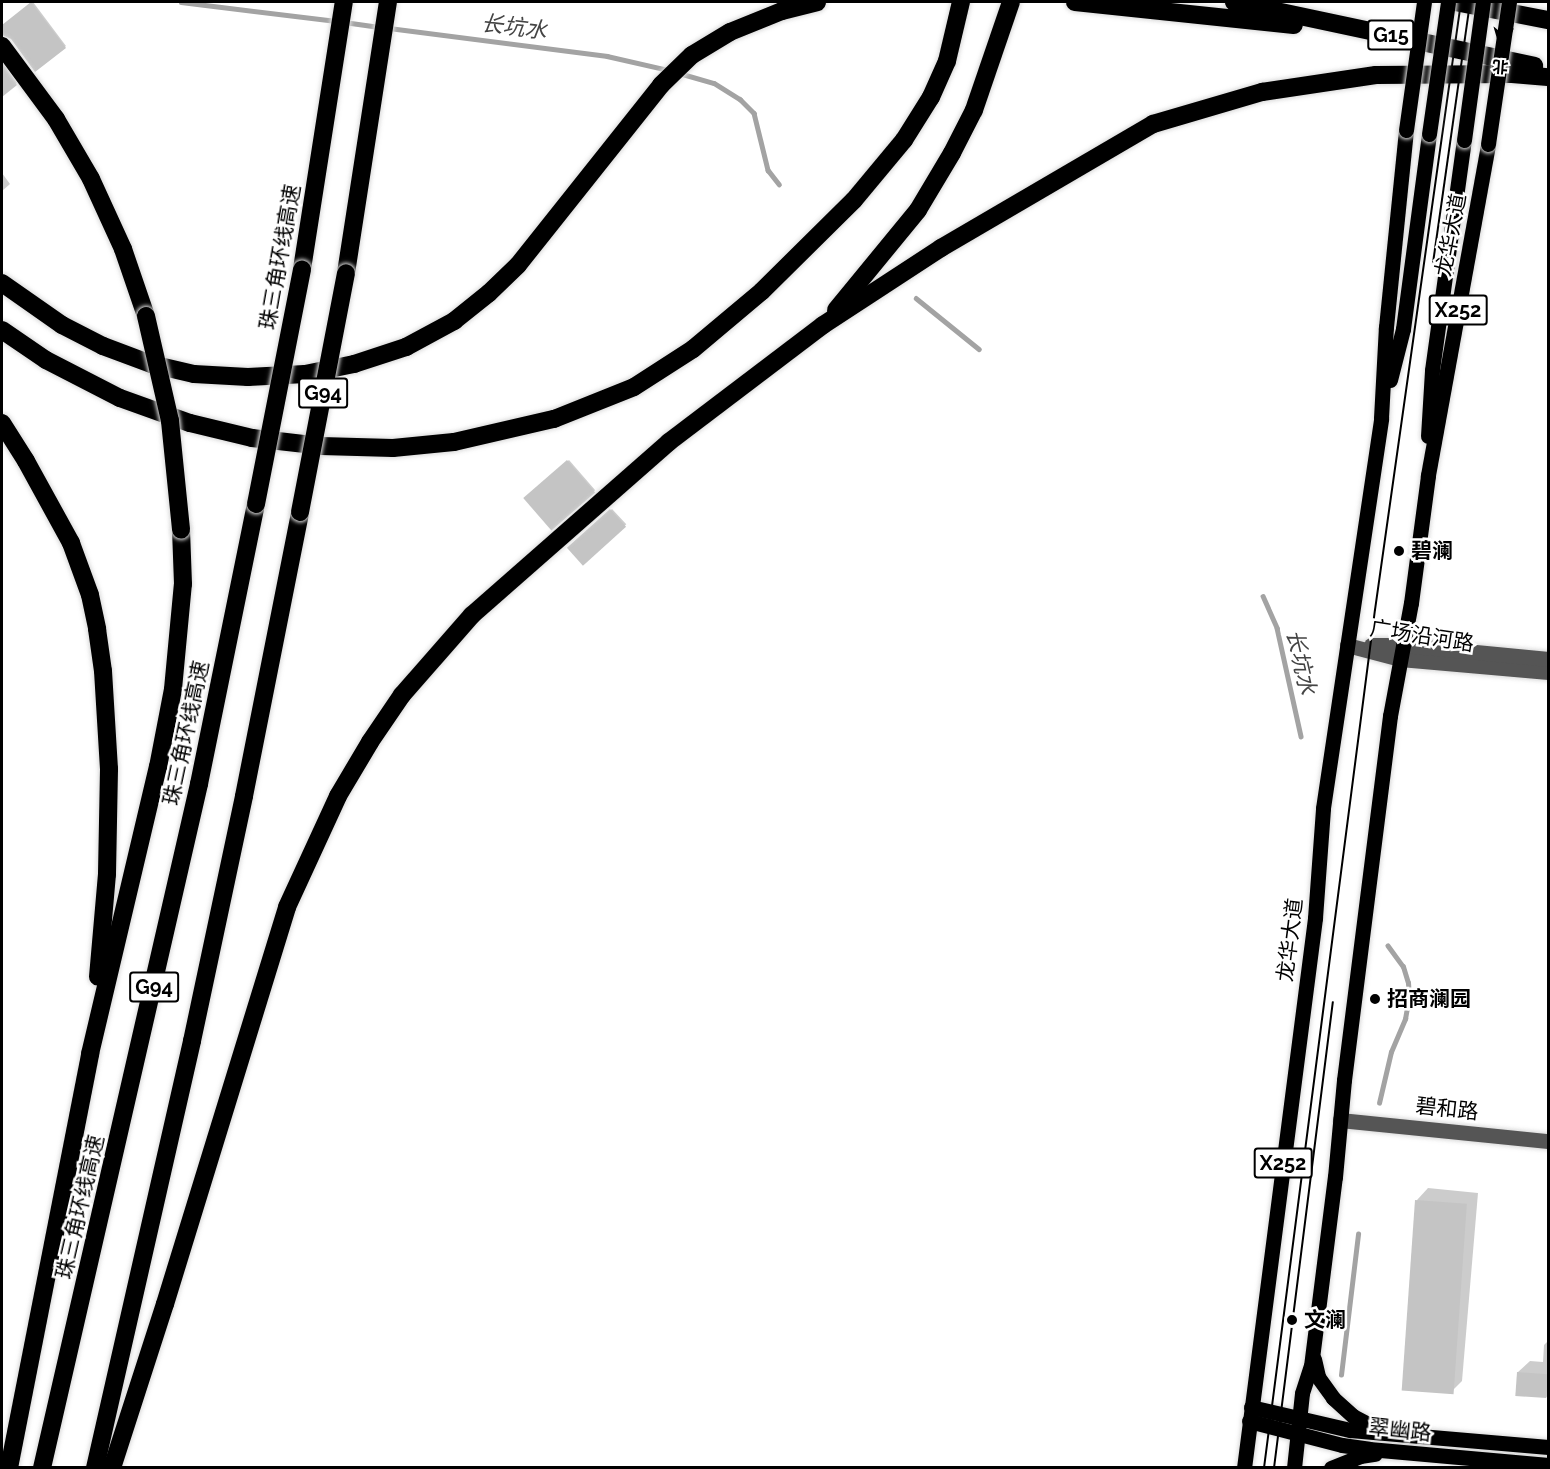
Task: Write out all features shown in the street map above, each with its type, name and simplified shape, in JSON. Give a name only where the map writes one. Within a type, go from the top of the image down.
[{"type":"highway","name":"珠三角环线高速","points":[[42,1467],[199,784],[302,269],[344,2]]},
{"type":"highway","name":"G94","points":[[95,1467],[192,1041],[244,796],[346,273],[388,2]]},
{"type":"highway","points":[[2,283],[62,326],[104,346],[151,364],[194,374],[248,377],[305,374],[354,364],[406,347],[454,321],[489,294],[518,265],[661,85],[692,55],[730,32],[782,11],[817,2]]},
{"type":"highway","points":[[2,330],[46,360],[120,398],[190,423],[252,438],[321,446],[393,447],[454,442],[507,432],[554,419],[601,402],[662,371],[693,349],[762,291],[855,200],[904,140],[931,97],[947,61],[961,2]]},
{"type":"highway","points":[[823,325],[918,210],[969,119],[992,62],[1011,2]]},
{"type":"highway","points":[[1075,2],[1382,33]]},
{"type":"highway","name":"G15","points":[[1234,2],[1548,69]]},
{"type":"highway","points":[[1455,2],[1548,20]]},
{"type":"highway","points":[[1484,2],[1548,20]]},
{"type":"highway","points":[[2,46],[56,119],[92,179],[123,249],[146,316],[170,421],[181,529],[183,584],[180,641],[158,767],[90,1054],[9,1467]]},
{"type":"highway","points":[[112,1467],[165,1305],[287,907],[338,796],[370,742],[415,679],[472,615],[669,442],[823,325],[941,248],[1153,124],[1262,92],[1376,75],[1512,74],[1548,77]]},
{"type":"highway","points":[[2,423],[26,461],[81,566],[92,606],[103,671],[109,769],[107,874],[90,1054]]},
{"type":"main road","name":"龙华大道","points":[[1381,418],[1386,327],[1406,130],[1424,2]]},
{"type":"main road","name":"龙华大道","points":[[1244,1467],[1315,918],[1323,808],[1381,418],[1402,329],[1448,2]]},
{"type":"main road","name":"龙华大道","points":[[1428,475],[1432,370],[1484,2]]},
{"type":"main road","name":"龙华大道","points":[[1294,1467],[1302,1394],[1313,1349],[1389,716],[1428,475],[1488,144],[1509,2]]},
{"type":"main road","points":[[1313,1349],[1318,1377],[1325,1389],[1342,1408],[1365,1424],[1401,1434]]},
{"type":"main road","name":"翠幽路","points":[[1250,1414],[1299,1427],[1342,1445],[1548,1465]]},
{"type":"main road","name":"翠幽路","points":[[1299,1427],[1548,1447]]},
{"type":"main road","points":[[1331,1467],[1360,1456],[1399,1452]]},
{"type":"street","name":"广场沿河路","points":[[1347,645],[1548,672]]},
{"type":"street","name":"广场沿河路","points":[[1401,652],[1548,659]]},
{"type":"street","name":"碧和路","points":[[1340,1120],[1548,1141]]},
{"type":"building","points":[[31,2],[66,48],[35,72],[11,39],[2,35],[2,25]]},
{"type":"building","points":[[2,64],[17,85],[2,97]]},
{"type":"building","points":[[567,460],[595,492],[551,531],[523,498]]},
{"type":"building","points":[[610,509],[626,527],[583,566],[567,548]]},
{"type":"building","points":[[1415,1200],[1467,1204],[1454,1394],[1402,1391]]},
{"type":"building","points":[[1517,1372],[1548,1374],[1546,1398],[1515,1396]]},
{"type":"waterway","name":"长坑水","points":[[181,2],[336,21]]},
{"type":"waterway","name":"长坑水","points":[[344,22],[381,27]]},
{"type":"waterway","name":"长坑水","points":[[389,28],[607,56],[668,70]]},
{"type":"waterway","name":"长坑水","points":[[679,73],[714,83],[740,99],[754,113],[768,170],[779,184]]},
{"type":"waterway","name":"长坑水","points":[[916,298],[979,349]]},
{"type":"waterway","name":"长坑水","points":[[1263,596],[1277,628],[1301,736]]},
{"type":"waterway","name":"长坑水","points":[[1379,1103],[1391,1052],[1405,1019],[1409,997],[1403,967],[1388,946]]},
{"type":"waterway","name":"长坑水","points":[[1341,1375],[1358,1234]]},
{"type":"tram line","points":[[1264,1468],[1375,610],[1461,2]]},
{"type":"tram line","points":[[1433,263],[1470,2]]},
{"type":"tram line","points":[[1274,1468],[1333,1003]]},
{"type":"place","name":"碧澜","points":[[1399,551]]},
{"type":"place","name":"招商澜园","points":[[1375,999]]},
{"type":"place","name":"文澜","points":[[1292,1320]]}]
